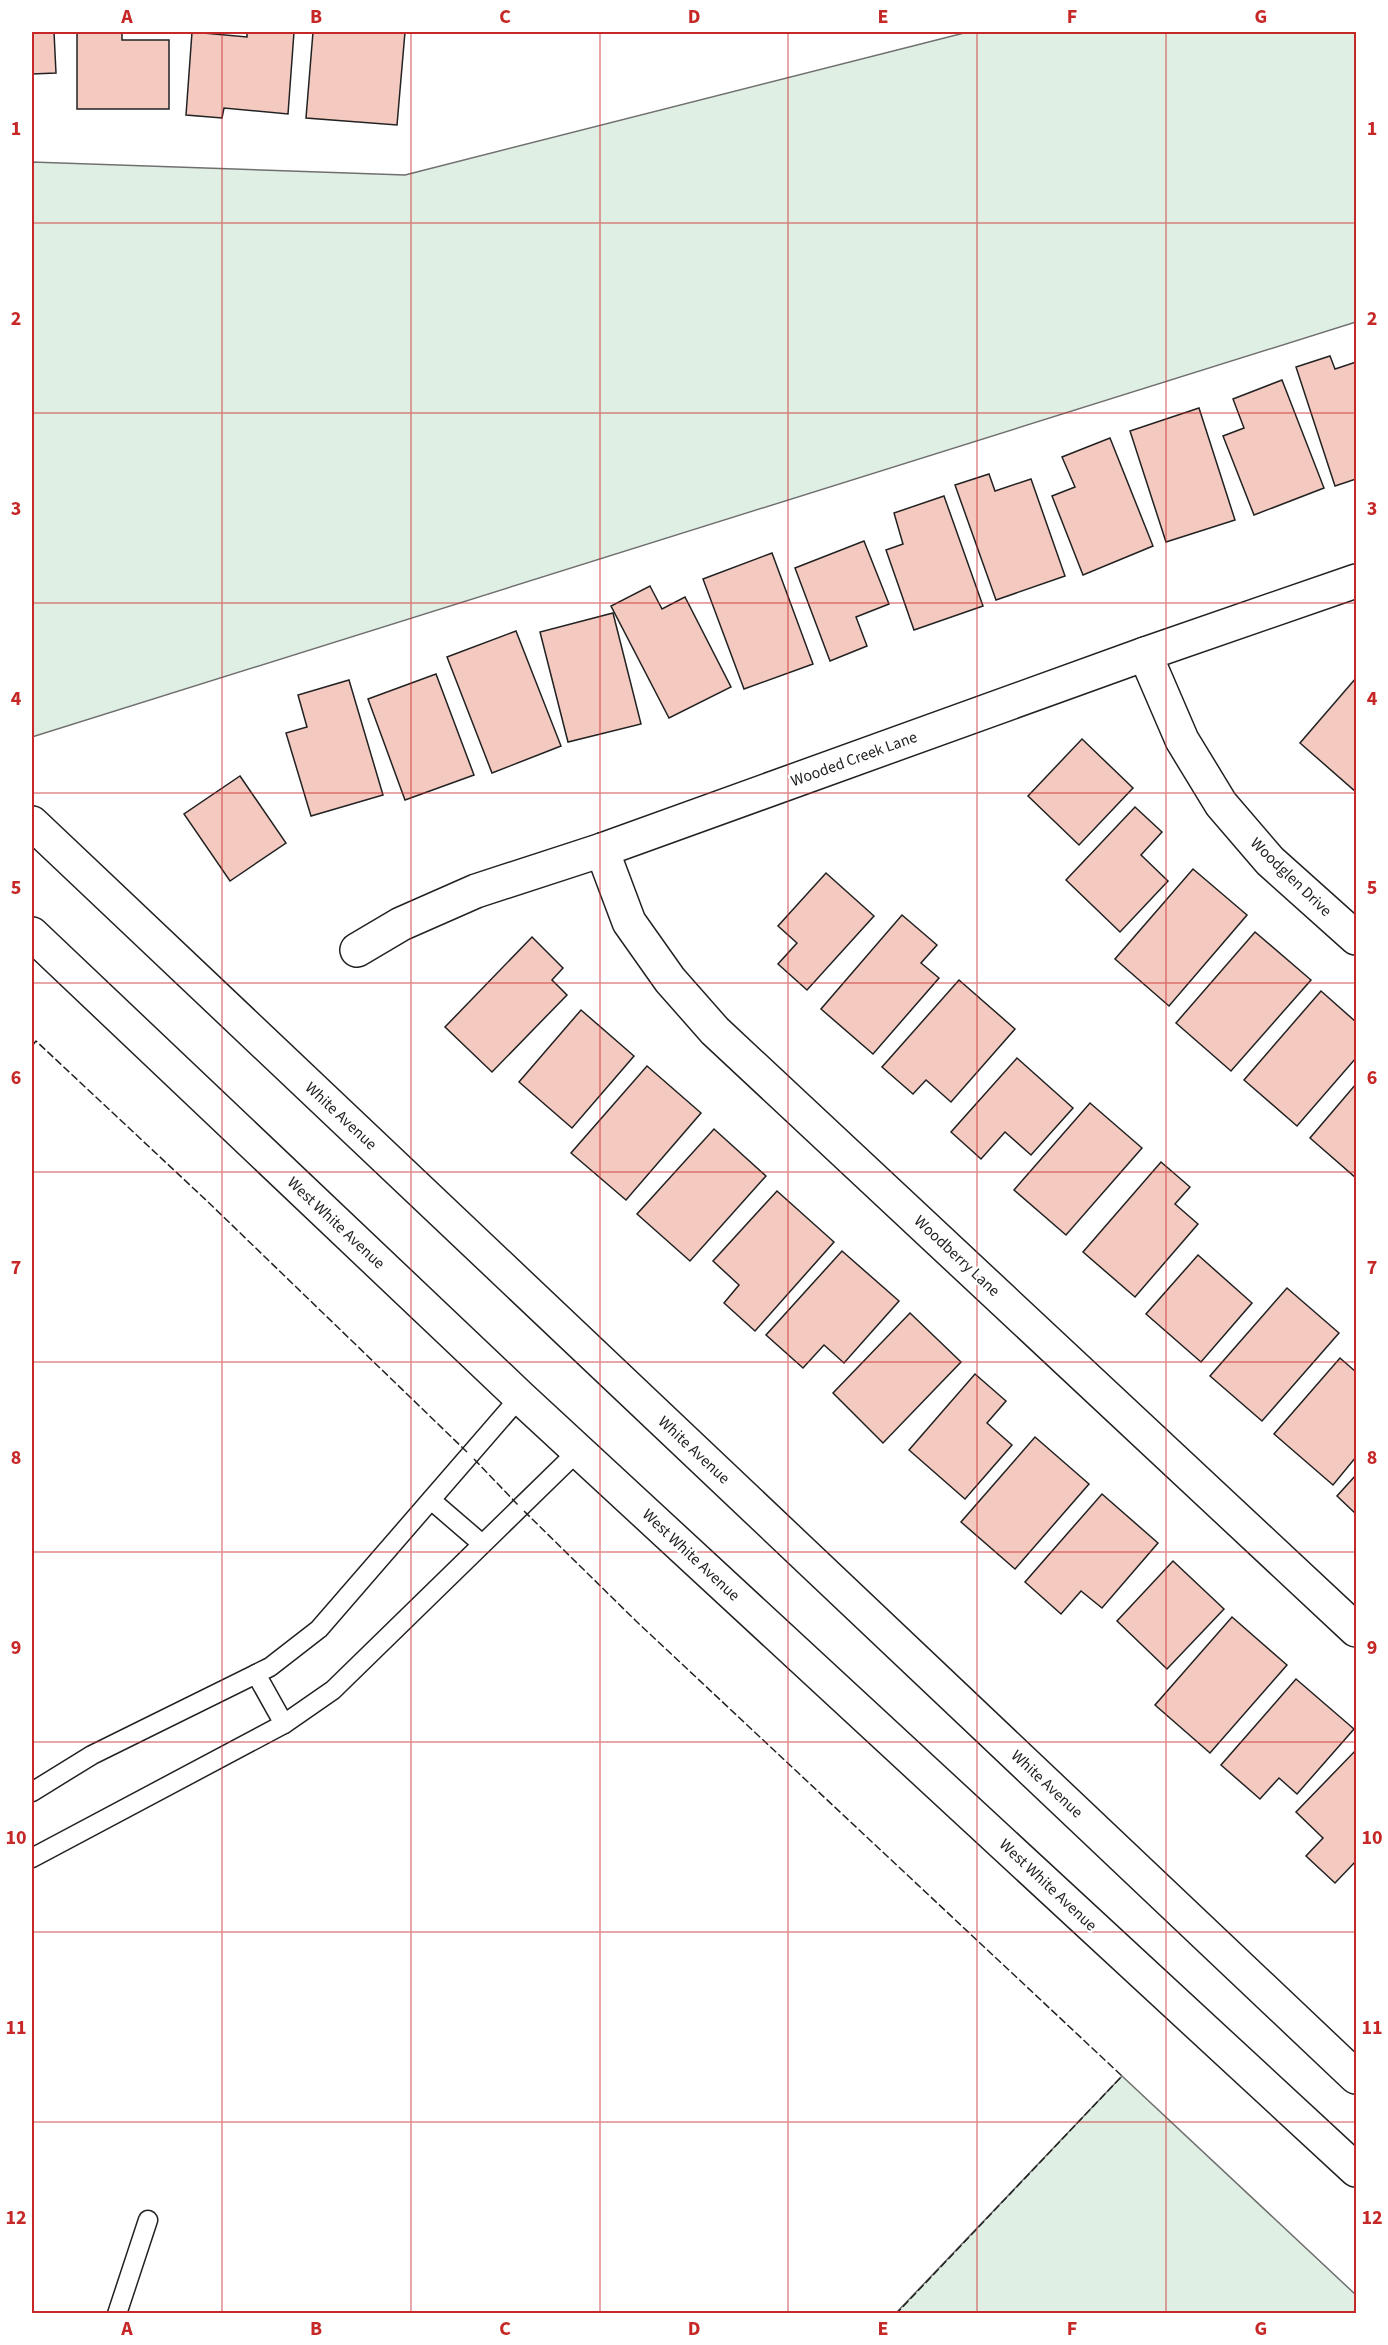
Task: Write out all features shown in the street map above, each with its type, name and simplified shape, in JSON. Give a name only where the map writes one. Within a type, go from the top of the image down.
[{"type":"main road","name":"Wooded Creek Lane","points":[[357,950],[400,924],[476,891],[602,850],[1145,654],[1356,581]]},
{"type":"main road","name":"Woodglen Drive","points":[[1145,654],[1182,741],[1221,804],[1270,861],[1356,938]]},
{"type":"main road","name":"White Avenue","points":[[32,823],[1356,2077]]},
{"type":"main road","name":"Woodberry Lane","points":[[602,850],[629,922],[670,980],[715,1030],[1356,1630]]},
{"type":"main road","name":"West White Avenue","points":[[32,934],[520,1397],[1356,2170]]},
{"type":"lane","points":[[32,1792],[92,1755],[270,1667],[319,1629],[520,1397]]},
{"type":"lane","points":[[32,1858],[284,1724],[333,1690],[578,1451]]},
{"type":"lane","points":[[431,1500],[481,1544]]},
{"type":"lane","points":[[256,1674],[284,1724]]},
{"type":"lane","points":[[117,2313],[148,2220]]},
{"type":"green space","points":[[968,32],[1356,32],[1356,322],[32,737],[32,162],[405,175]]},
{"type":"green space","points":[[1122,2076],[1356,2295],[1356,2313],[896,2313]]},
{"type":"building","points":[[32,32],[54,32],[56,73],[32,74]]},
{"type":"building","points":[[77,32],[122,32],[122,40],[169,40],[169,109],[77,109]]},
{"type":"building","points":[[192,32],[247,37],[247,32],[294,32],[288,114],[224,108],[222,118],[186,115]]},
{"type":"building","points":[[313,32],[405,32],[397,125],[306,118]]},
{"type":"building","points":[[1330,356],[1335,369],[1356,362],[1356,479],[1335,486],[1296,367]]},
{"type":"building","points":[[1282,380],[1324,488],[1254,515],[1223,436],[1244,428],[1233,399]]},
{"type":"building","points":[[1199,408],[1235,520],[1166,542],[1130,431]]},
{"type":"building","points":[[1110,438],[1153,546],[1083,575],[1052,496],[1075,487],[1062,457]]},
{"type":"building","points":[[989,474],[995,491],[1031,479],[1065,576],[996,600],[955,485]]},
{"type":"building","points":[[944,496],[983,606],[914,630],[886,550],[903,544],[894,513]]},
{"type":"building","points":[[864,541],[889,604],[856,617],[867,646],[830,661],[795,568]]},
{"type":"building","points":[[772,553],[813,664],[744,689],[703,579]]},
{"type":"building","points":[[650,586],[662,609],[685,597],[731,687],[669,718],[611,606]]},
{"type":"building","points":[[613,613],[641,724],[568,742],[540,632]]},
{"type":"building","points":[[516,631],[561,746],[492,773],[447,657]]},
{"type":"building","points":[[436,674],[474,775],[405,800],[368,699]]},
{"type":"building","points":[[1356,678],[1356,792],[1300,743]]},
{"type":"building","points":[[349,680],[383,795],[311,816],[286,733],[307,727],[298,695]]},
{"type":"building","points":[[1082,739],[1133,788],[1079,845],[1028,796]]},
{"type":"building","points":[[240,776],[286,843],[230,881],[184,814]]},
{"type":"building","points":[[1135,807],[1162,832],[1141,855],[1168,881],[1120,932],[1066,880]]},
{"type":"building","points":[[1193,869],[1247,915],[1169,1006],[1115,959]]},
{"type":"building","points":[[826,873],[874,916],[807,990],[778,964],[797,943],[778,926]]},
{"type":"building","points":[[902,915],[937,945],[921,963],[939,978],[873,1054],[821,1009]]},
{"type":"building","points":[[1255,932],[1311,980],[1231,1071],[1176,1023]]},
{"type":"building","points":[[532,937],[563,968],[552,980],[567,995],[492,1072],[445,1027]]},
{"type":"building","points":[[959,980],[1015,1029],[951,1102],[926,1080],[913,1094],[882,1067]]},
{"type":"building","points":[[1321,991],[1356,1022],[1356,1058],[1297,1126],[1244,1080]]},
{"type":"building","points":[[581,1010],[634,1056],[572,1128],[519,1082]]},
{"type":"building","points":[[1017,1058],[1073,1108],[1031,1155],[1005,1132],[981,1159],[951,1132]]},
{"type":"building","points":[[647,1066],[701,1113],[626,1200],[571,1153]]},
{"type":"building","points":[[1356,1084],[1356,1178],[1310,1138]]},
{"type":"building","points":[[1090,1103],[1142,1148],[1066,1235],[1014,1190]]},
{"type":"building","points":[[714,1129],[766,1176],[690,1261],[637,1214]]},
{"type":"building","points":[[1161,1162],[1190,1187],[1175,1204],[1198,1224],[1135,1297],[1083,1252]]},
{"type":"building","points":[[777,1191],[834,1242],[755,1331],[724,1303],[739,1285],[713,1261]]},
{"type":"building","points":[[842,1251],[899,1301],[844,1363],[824,1345],[803,1368],[766,1335]]},
{"type":"building","points":[[1198,1255],[1252,1303],[1201,1362],[1146,1314]]},
{"type":"building","points":[[1287,1288],[1339,1333],[1262,1421],[1210,1376]]},
{"type":"building","points":[[910,1313],[961,1362],[883,1443],[833,1393]]},
{"type":"building","points":[[1340,1358],[1356,1372],[1356,1457],[1333,1485],[1274,1434]]},
{"type":"building","points":[[975,1374],[1006,1401],[987,1423],[1012,1445],[965,1499],[909,1450]]},
{"type":"building","points":[[1035,1437],[1089,1484],[1015,1569],[961,1522]]},
{"type":"building","points":[[1356,1475],[1356,1514],[1337,1496]]},
{"type":"building","points":[[1102,1494],[1158,1543],[1102,1608],[1081,1591],[1061,1614],[1025,1582]]},
{"type":"building","points":[[1173,1561],[1224,1609],[1167,1669],[1117,1621]]},
{"type":"building","points":[[1232,1617],[1287,1665],[1210,1753],[1155,1705]]},
{"type":"building","points":[[1296,1679],[1354,1729],[1297,1794],[1279,1778],[1260,1799],[1221,1765]]},
{"type":"building","points":[[1356,1750],[1356,1861],[1335,1883],[1306,1856],[1323,1838],[1296,1812]]},
{"type":"fence","points":[[32,1046],[36,1041],[207,1201],[468,1453]]},
{"type":"fence","points":[[474,1459],[518,1505]]},
{"type":"fence","points":[[524,1511],[636,1621],[1122,2076],[896,2314]]}]
